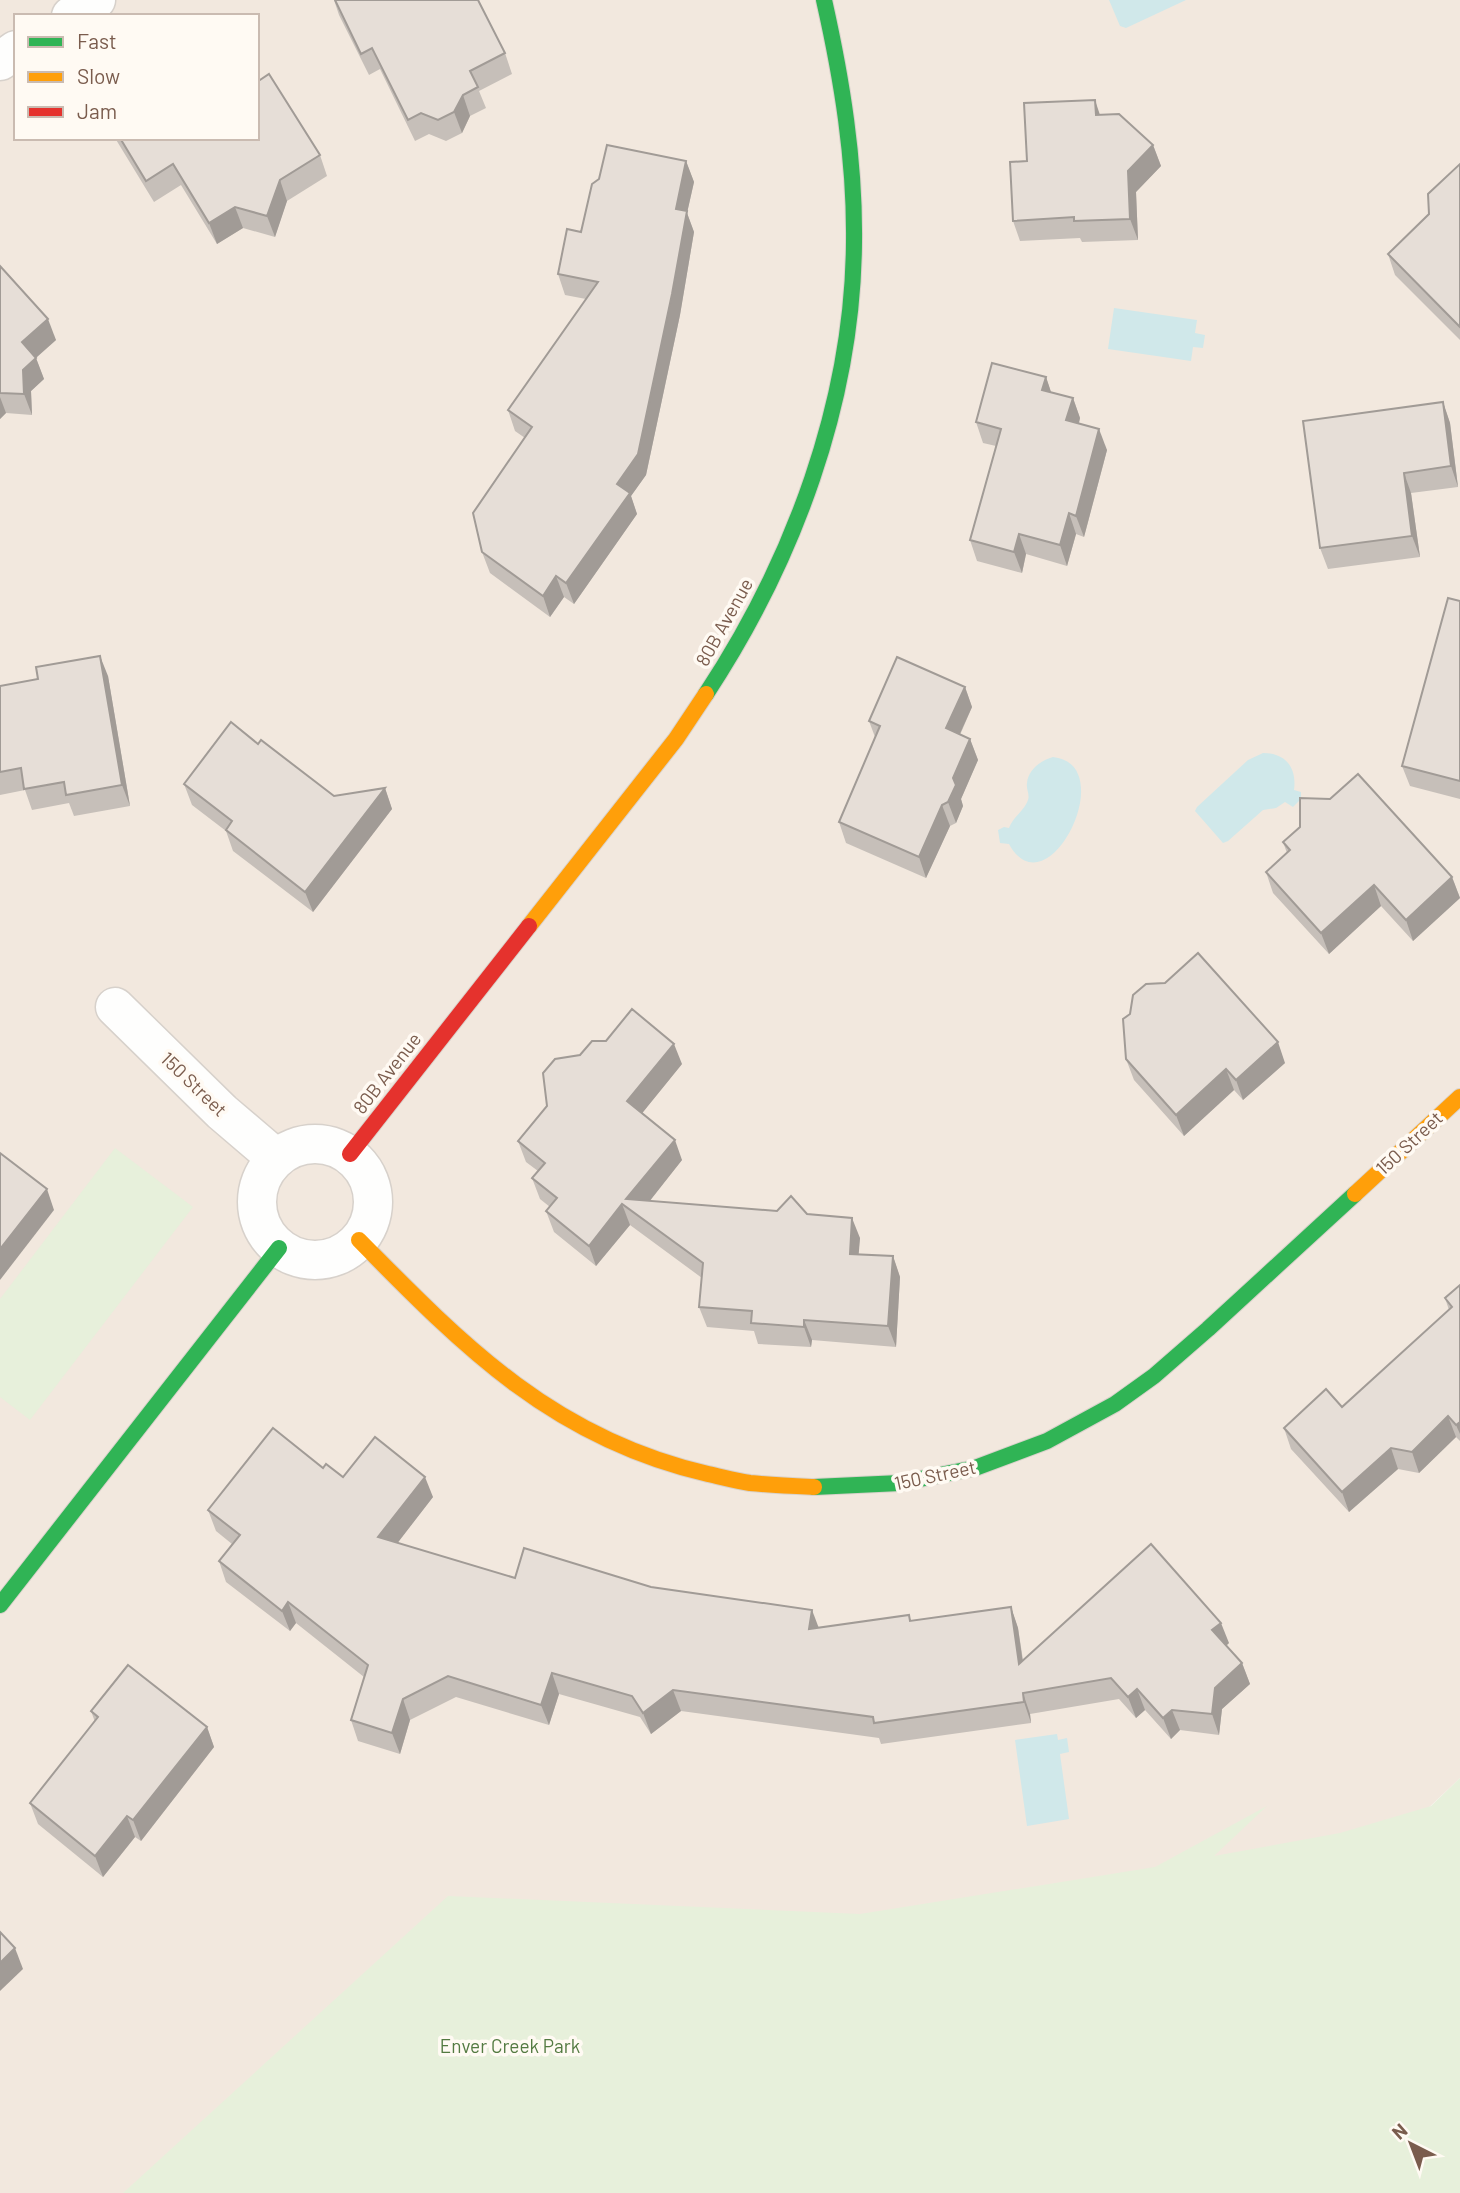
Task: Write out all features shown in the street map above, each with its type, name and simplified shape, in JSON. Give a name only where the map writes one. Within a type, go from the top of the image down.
[{"type":"street","points":[[74,14],[96,0]]},
{"type":"street","name":"80B Avenue","points":[[350,1154],[676,740],[737,646],[776,570],[798,517],[814,474],[831,414],[842,361],[853,282],[853,183],[848,132],[824,0]]},
{"type":"street","name":"150 Street","points":[[115,1007],[212,1102],[276,1158]]},
{"type":"street","name":"150 Street","points":[[359,1240],[459,1338],[520,1389],[567,1419],[621,1447],[647,1459],[677,1468],[767,1485],[828,1489],[889,1485],[956,1472],[1013,1455],[1074,1428],[1117,1402],[1176,1357],[1460,1097]]},
{"type":"street","points":[[320,1143],[350,1154],[363,1168],[374,1196],[369,1224],[359,1240],[345,1251],[329,1258],[312,1260],[279,1248],[268,1236],[256,1205],[258,1187],[265,1172],[276,1158],[289,1149],[304,1144],[320,1143]]},
{"type":"street","points":[[0,1605],[279,1248]]},
{"type":"shaded area","points":[[0,0],[1460,0],[1460,1778],[1020,2193],[0,2193]]},
{"type":"green space","points":[[115,1148],[193,1207],[30,1420],[0,1397],[0,1299]]},
{"type":"green space","name":"Enver Creek Park","points":[[1460,1778],[1460,2193],[123,2193],[448,1896],[860,1914],[1155,1867],[1267,1806],[1214,1856],[1340,1833],[1431,1806]]},
{"type":"water","points":[[1109,0],[1186,0],[1126,28],[1120,26]]},
{"type":"water","points":[[1114,308],[1197,320],[1195,333],[1205,335],[1203,348],[1193,347],[1191,361],[1108,349]]},
{"type":"water","points":[[1263,753],[1278,756],[1288,763],[1294,775],[1294,790],[1301,792],[1301,799],[1293,807],[1285,802],[1276,808],[1263,810],[1223,843],[1195,811],[1248,760]]},
{"type":"water","points":[[1053,757],[1072,766],[1081,783],[1079,806],[1071,829],[1058,849],[1042,861],[1025,861],[1009,844],[1000,843],[998,830],[1009,828],[1026,804],[1028,778],[1033,770],[1044,760]]},
{"type":"water","points":[[1057,1734],[1058,1740],[1067,1738],[1069,1752],[1060,1754],[1069,1819],[1027,1826],[1015,1740]]},
{"type":"building","points":[[335,0],[478,0],[505,53],[470,71],[478,87],[463,95],[454,112],[438,120],[421,113],[408,120],[372,48],[361,54]]},
{"type":"building","points":[[269,74],[320,155],[280,180],[267,216],[235,207],[209,223],[173,164],[146,181],[121,140],[259,140],[259,81]]},
{"type":"building","points":[[1095,100],[1096,115],[1119,114],[1153,145],[1128,171],[1130,219],[1074,221],[1074,217],[1013,221],[1010,162],[1027,161],[1024,103]]},
{"type":"building","points":[[607,145],[686,161],[676,209],[687,211],[638,454],[617,484],[630,493],[566,583],[556,576],[543,596],[482,552],[473,513],[532,427],[508,410],[598,282],[558,274],[567,229],[581,232],[592,184],[599,179]]},
{"type":"building","points":[[1460,164],[1460,327],[1388,254],[1429,214],[1428,194]]},
{"type":"building","points":[[0,266],[48,319],[22,342],[36,358],[23,370],[24,394],[0,393]]},
{"type":"building","points":[[992,363],[1046,377],[1042,390],[1073,398],[1066,420],[1099,429],[1076,516],[1069,513],[1060,545],[1019,534],[1014,552],[970,540],[1001,429],[976,422]]},
{"type":"building","points":[[1443,402],[1451,466],[1404,473],[1412,536],[1320,548],[1303,421]]},
{"type":"building","points":[[1448,598],[1460,601],[1460,781],[1402,766]]},
{"type":"building","points":[[100,656],[122,785],[66,795],[64,782],[24,789],[21,768],[0,772],[0,686],[38,679],[36,667]]},
{"type":"building","points":[[897,657],[965,687],[946,728],[970,739],[953,778],[956,785],[948,802],[942,805],[919,857],[839,822],[880,726],[869,721]]},
{"type":"building","points":[[231,722],[258,744],[261,740],[334,796],[385,788],[305,892],[226,830],[232,821],[184,784]]},
{"type":"building","points":[[1358,774],[1452,877],[1406,920],[1374,885],[1321,933],[1266,872],[1290,850],[1283,842],[1300,827],[1300,798],[1330,799]]},
{"type":"building","points":[[1198,953],[1278,1042],[1236,1080],[1226,1069],[1176,1115],[1126,1059],[1123,1019],[1130,1014],[1133,995],[1146,984],[1165,983]]},
{"type":"building","points":[[632,1009],[674,1044],[627,1101],[675,1140],[626,1199],[777,1211],[791,1196],[807,1214],[852,1218],[850,1254],[893,1256],[888,1326],[804,1320],[804,1327],[751,1323],[752,1311],[699,1307],[703,1263],[622,1204],[589,1246],[546,1211],[557,1198],[532,1178],[545,1163],[518,1141],[547,1106],[543,1073],[555,1059],[580,1055],[592,1041],[606,1041]]},
{"type":"building","points":[[0,1153],[47,1189],[0,1249]]},
{"type":"building","points":[[1460,1285],[1460,1422],[1456,1425],[1448,1416],[1412,1452],[1391,1448],[1342,1492],[1284,1428],[1326,1389],[1342,1407],[1452,1307],[1445,1298]]},
{"type":"building","points":[[273,1428],[323,1468],[326,1464],[343,1477],[375,1437],[425,1477],[378,1537],[515,1578],[524,1548],[651,1587],[812,1610],[809,1629],[909,1615],[910,1621],[1011,1607],[1019,1664],[1151,1544],[1221,1623],[1212,1630],[1242,1663],[1215,1688],[1212,1714],[1172,1710],[1163,1718],[1137,1689],[1128,1697],[1111,1678],[1023,1693],[1024,1702],[874,1723],[873,1717],[673,1690],[643,1713],[632,1696],[552,1673],[541,1705],[448,1676],[403,1699],[392,1733],[351,1720],[368,1665],[288,1602],[282,1611],[219,1561],[240,1535],[208,1510]]},
{"type":"building","points":[[128,1665],[207,1727],[133,1820],[127,1816],[95,1856],[30,1803],[98,1717],[91,1711]]},
{"type":"building","points":[[0,1932],[15,1948],[0,1963]]},
{"type":"traffic: fast","points":[[706,694],[766,590],[791,535],[830,421],[843,362],[851,302],[854,211],[842,90],[824,0]]},
{"type":"traffic: fast","points":[[814,1487],[900,1483],[975,1468],[1047,1441],[1115,1404],[1154,1376],[1355,1194]]},
{"type":"traffic: fast","points":[[0,1605],[279,1248]]},
{"type":"traffic: slow","points":[[529,926],[676,739],[706,694]]},
{"type":"traffic: slow","points":[[1355,1194],[1460,1097]]},
{"type":"traffic: slow","points":[[359,1240],[476,1352],[558,1413],[604,1438],[653,1458],[708,1474],[750,1483],[814,1487]]},
{"type":"traffic: jam","points":[[350,1154],[529,926]]}]
